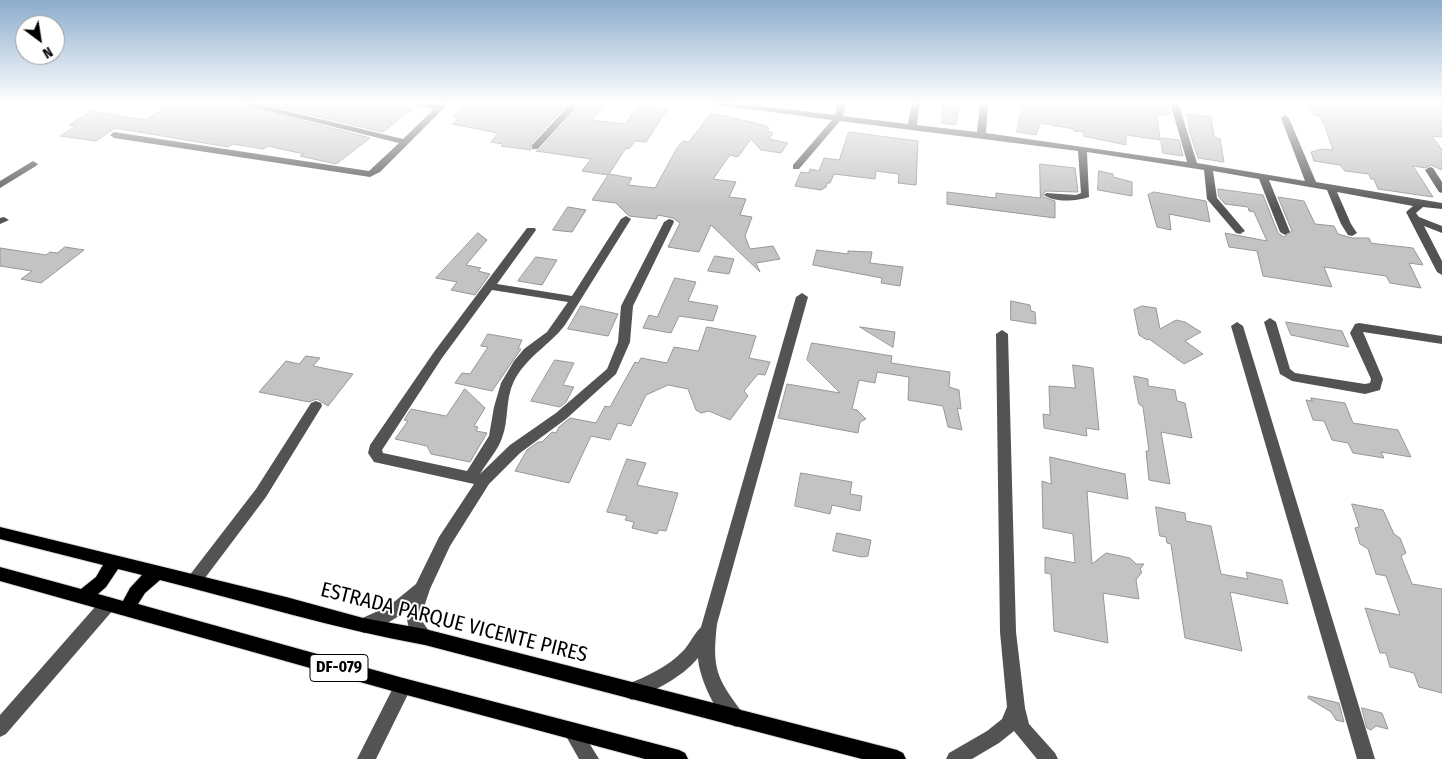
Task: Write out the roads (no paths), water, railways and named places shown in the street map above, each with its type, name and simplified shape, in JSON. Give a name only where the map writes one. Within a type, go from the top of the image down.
[{"type":"main road","name":"ESTRADA PARQUE VICENTE PIRES","points":[[0,533],[194,581],[363,626],[425,637],[897,759]]},
{"type":"main road","points":[[84,597],[101,582],[115,561]]},
{"type":"main road","points":[[129,610],[130,602],[141,586],[158,572]]},
{"type":"main road","name":"DF-079","points":[[0,574],[403,686],[679,759]]},
{"type":"street","points":[[130,137],[370,174],[377,170],[409,137]]},
{"type":"street","points":[[385,137],[404,142]]},
{"type":"street","points":[[536,147],[545,137]]},
{"type":"street","points":[[796,167],[821,137]]},
{"type":"street","points":[[991,137],[1208,168],[1442,206]]},
{"type":"street","points":[[1185,137],[1193,166]]},
{"type":"street","points":[[1292,137],[1312,185]]},
{"type":"street","points":[[1048,196],[1077,198],[1086,195],[1082,150]]},
{"type":"street","points":[[0,185],[33,164]]},
{"type":"street","points":[[1208,168],[1212,199],[1240,231]]},
{"type":"street","points":[[1430,170],[1442,190]]},
{"type":"street","points":[[1263,177],[1285,232]]},
{"type":"street","points":[[1331,188],[1343,218],[1352,233]]},
{"type":"street","points":[[1381,196],[1442,230]]},
{"type":"street","points":[[1413,215],[1421,204]]},
{"type":"street","points":[[1413,215],[1442,272]]},
{"type":"street","points":[[470,478],[496,437],[500,407],[507,383],[518,364],[528,352],[551,335],[576,300],[626,219]]},
{"type":"street","points":[[425,637],[414,623],[415,610],[422,589],[444,542],[484,480],[516,449],[561,416],[612,371],[624,342],[627,306],[669,222]]},
{"type":"street","points":[[484,480],[379,458],[375,453],[379,441],[531,230]]},
{"type":"street","points":[[490,286],[576,300]]},
{"type":"street","points":[[736,718],[711,681],[706,665],[705,655],[709,624],[802,297]]},
{"type":"street","points":[[1270,322],[1284,371],[1292,377],[1365,389],[1376,387],[1377,379],[1356,333],[1359,327],[1442,340]]},
{"type":"street","points":[[1237,326],[1366,759]]},
{"type":"street","points":[[1002,334],[1008,632],[1016,708],[1022,729],[1049,759]]},
{"type":"street","points":[[194,581],[261,493],[316,406]]},
{"type":"street","points":[[363,626],[383,620],[397,612],[422,589]]},
{"type":"street","points":[[0,728],[108,604]]},
{"type":"street","points":[[632,691],[655,682],[681,666],[697,649],[709,624]]},
{"type":"street","points":[[366,759],[403,686]]},
{"type":"street","points":[[955,759],[993,737],[1008,725],[1016,708]]},
{"type":"street","points":[[572,730],[590,759]]}]
